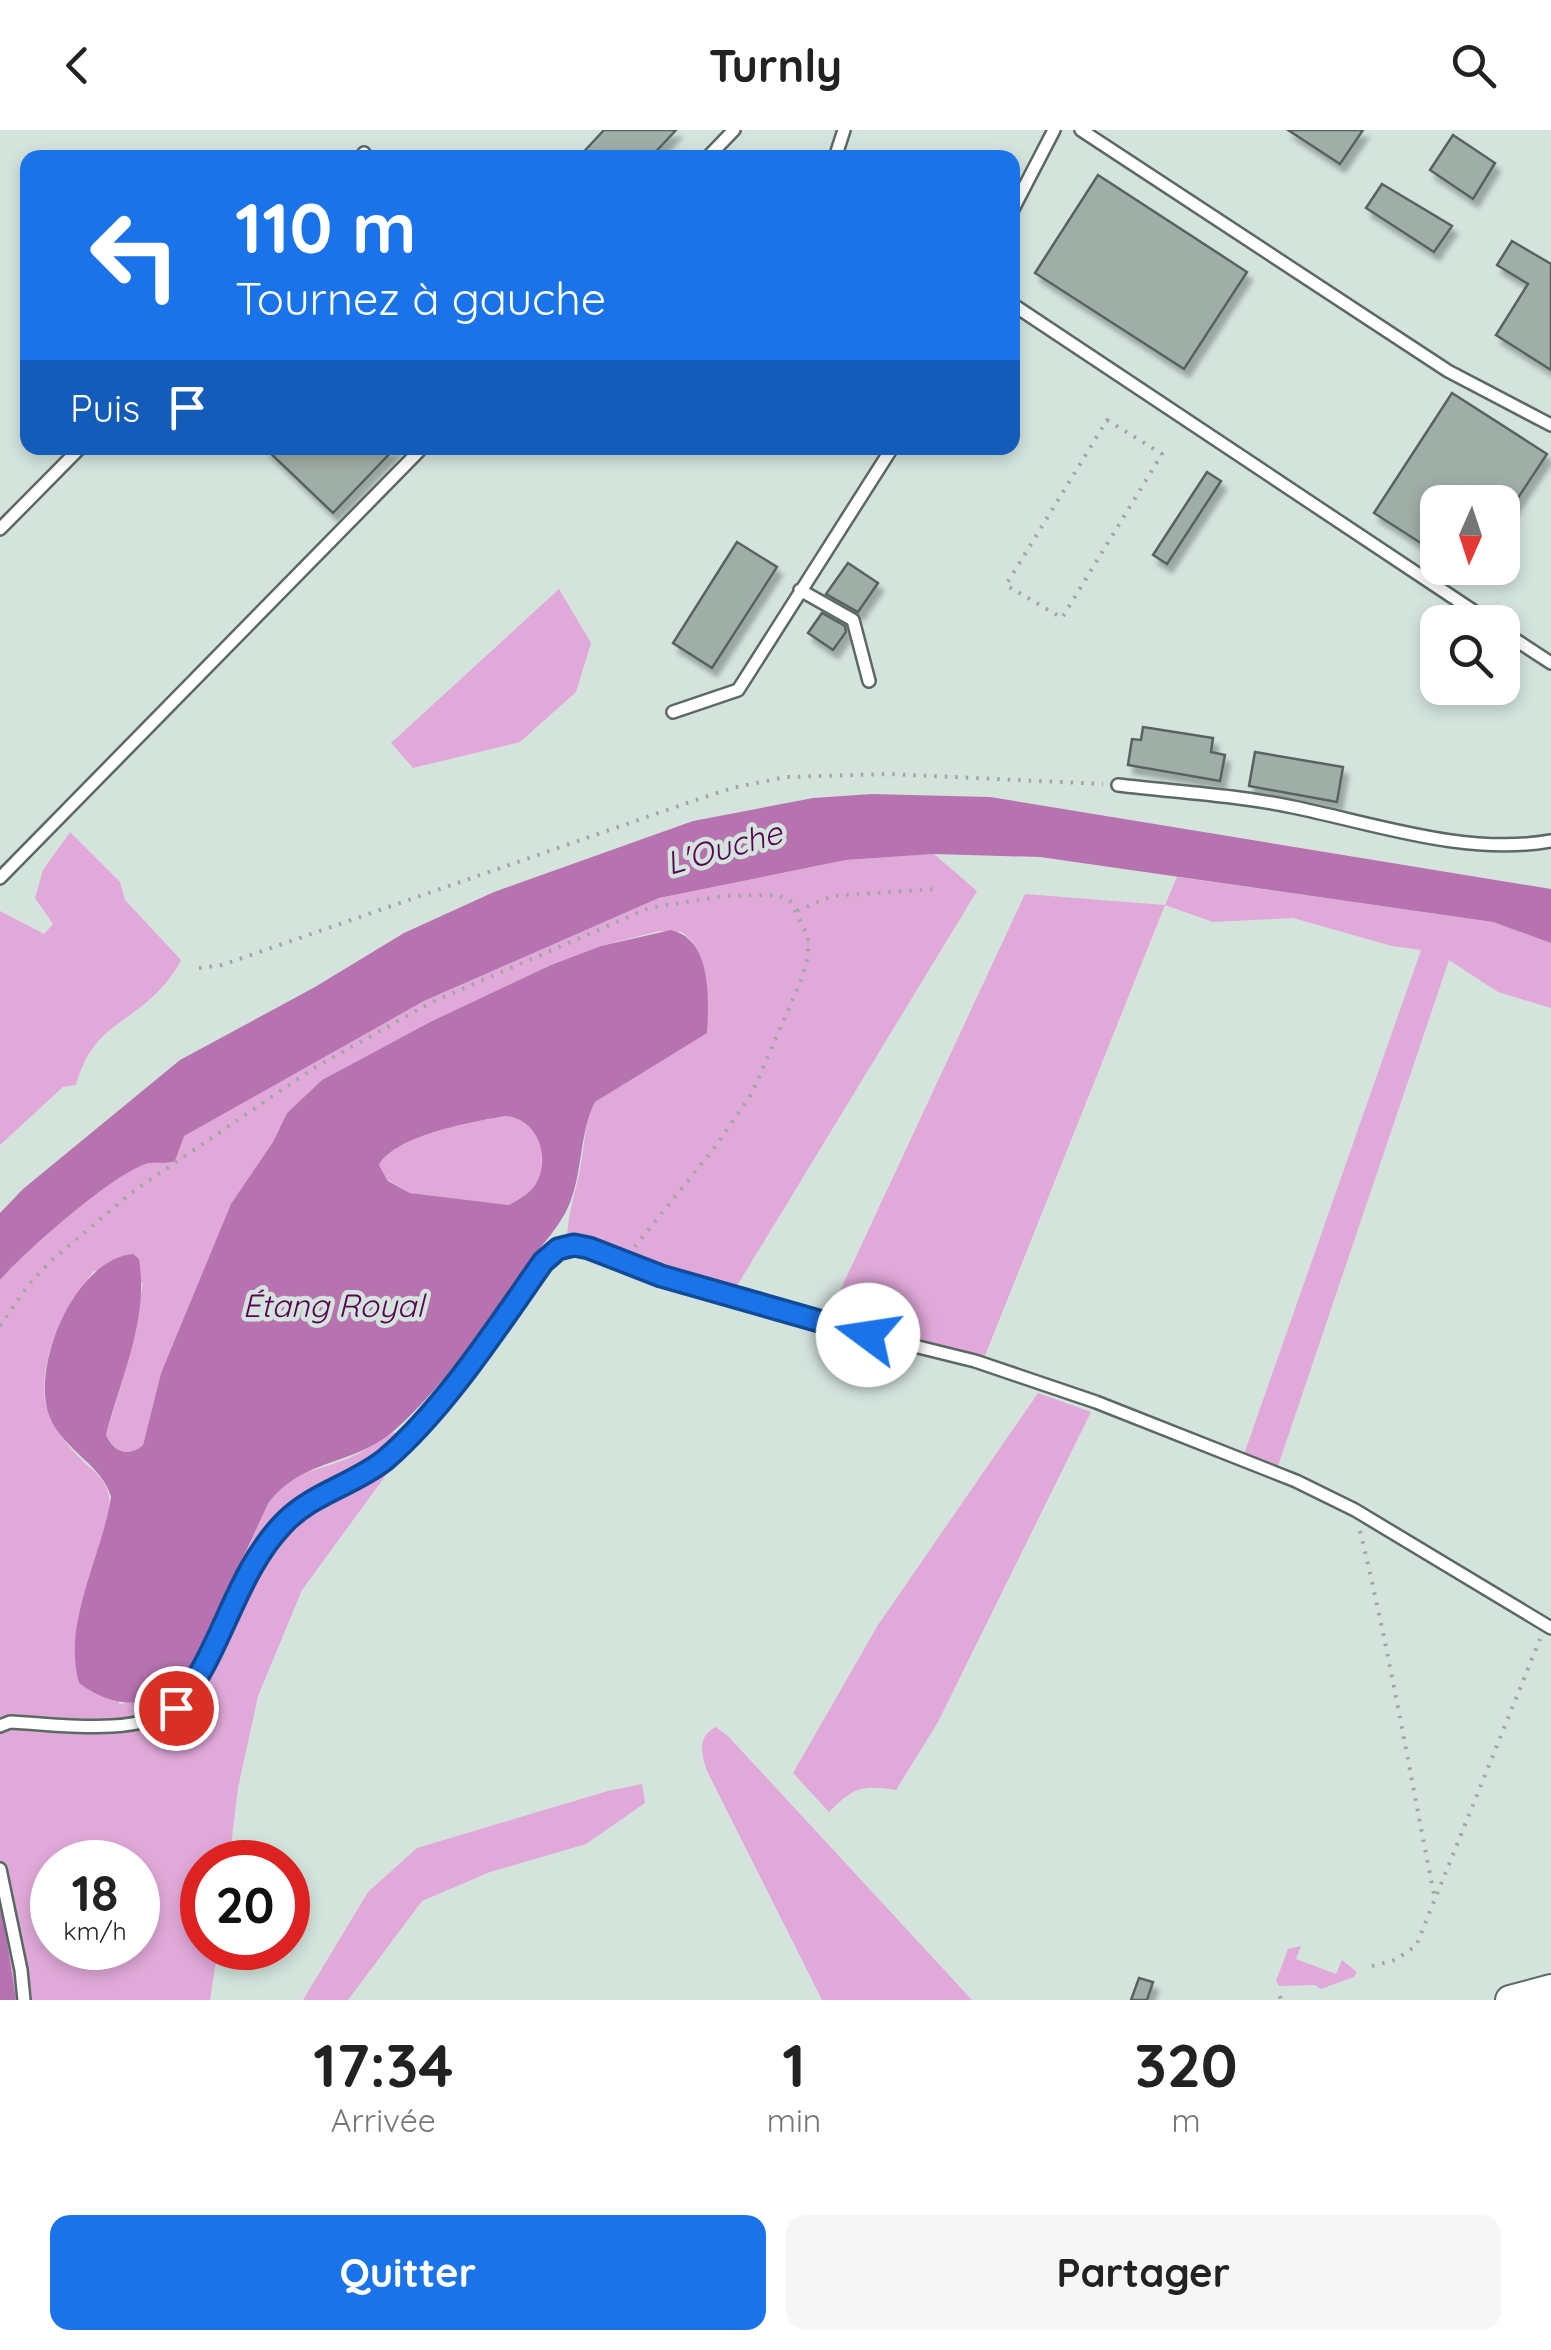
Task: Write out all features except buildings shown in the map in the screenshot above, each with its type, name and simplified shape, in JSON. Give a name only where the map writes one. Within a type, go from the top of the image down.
[{"type":"street","points":[[1510,2000],[1551,1989]]},
{"type":"lane","points":[[715,150],[734,130]]},
{"type":"lane","points":[[1020,196],[1054,130]]},
{"type":"lane","points":[[1082,130],[1448,371],[1551,424]]},
{"type":"lane","points":[[1020,309],[1464,605]]},
{"type":"lane","points":[[0,530],[73,455]]},
{"type":"lane","points":[[0,878],[415,455]]},
{"type":"lane","points":[[673,712],[738,690],[887,455]]},
{"type":"lane","points":[[800,590],[853,620],[869,681]]},
{"type":"lane","points":[[1520,643],[1551,663]]},
{"type":"lane","points":[[1118,785],[1288,806],[1450,841],[1551,841]]},
{"type":"lane","points":[[0,1726],[10,1722],[113,1726],[176,1708],[197,1682],[239,1594],[282,1525],[305,1504],[368,1473],[390,1456],[444,1396],[543,1262],[558,1249],[574,1245],[780,1312],[975,1362],[1210,1444],[1355,1510],[1548,1626]]},
{"type":"lane","points":[[0,1869],[24,2000]]},
{"type":"path","points":[[1106,420],[1162,454],[1062,618],[1006,585],[1055,504],[1106,420]]},
{"type":"path","points":[[199,968],[222,965],[687,802],[786,776],[889,774],[1118,785]]},
{"type":"path","points":[[798,912],[832,896],[937,889]]},
{"type":"path","points":[[0,1326],[28,1284],[53,1258],[135,1190],[314,1068],[430,1004],[649,908],[723,896],[777,895],[798,912],[808,936],[808,957],[752,1093],[715,1147],[634,1247],[628,1263]]},
{"type":"path","points":[[1355,1510],[1384,1626],[1391,1681],[1435,1899]]},
{"type":"path","points":[[1372,1966],[1394,1960],[1416,1946],[1548,1626]]},
{"type":"shaded area","points":[[559,589],[591,643],[576,692],[520,742],[413,768],[391,743]]},
{"type":"shaded area","points":[[70,832],[120,882],[125,900],[181,960],[150,999],[102,1037],[83,1065],[76,1085],[63,1087],[0,1145],[0,911],[44,934],[53,924],[35,898],[43,870]]},
{"type":"shaded area","points":[[934,854],[977,891],[732,1294],[567,1239],[586,1129],[595,1102],[707,1032],[699,953],[682,932],[659,931],[601,946],[551,965],[430,1022],[322,1080],[287,1113],[273,1142],[231,1205],[161,1373],[143,1445],[127,1452],[113,1446],[106,1435],[127,1365],[143,1283],[94,1271],[57,1331],[44,1383],[49,1414],[61,1436],[101,1478],[108,1491],[119,1704],[155,1699],[185,1682],[268,1504],[285,1485],[302,1474],[357,1454],[394,1432],[408,1445],[302,1590],[258,1696],[238,1788],[232,1840],[180,1840],[180,1970],[215,1970],[210,2000],[16,2000],[0,1892],[0,1280],[48,1233],[112,1182],[146,1164],[175,1161],[183,1136],[424,1001],[659,898],[846,860]]},
{"type":"shaded area","points":[[1177,877],[1493,922],[1551,943],[1551,1008],[1498,992],[1449,960],[1276,1472],[1243,1457],[1421,950],[1392,946],[1293,918],[1213,922],[1165,905]]},
{"type":"shaded area","points":[[1025,894],[1165,905],[982,1363],[826,1321]]},
{"type":"shaded area","points":[[505,1116],[517,1118],[534,1132],[543,1164],[535,1185],[509,1205],[410,1193],[388,1180],[379,1165],[388,1155],[418,1138]]},
{"type":"shaded area","points":[[1038,1393],[1091,1412],[938,1722],[896,1790],[859,1790],[829,1812],[793,1773],[878,1625]]},
{"type":"shaded area","points":[[716,1727],[972,2000],[822,2000],[707,1771],[703,1740]]},
{"type":"shaded area","points":[[642,1784],[645,1803],[586,1844],[490,1872],[422,1901],[348,2000],[303,2000],[368,1892],[417,1848]]},
{"type":"shaded area","points":[[1301,1946],[1296,1959],[1336,1974],[1342,1960],[1357,1972],[1354,1977],[1321,1989],[1315,1985],[1279,1986],[1276,1981],[1288,1949]]},
{"type":"water","name":"L'Ouche","points":[[872,794],[990,797],[1551,889],[1551,943],[1493,922],[1040,857],[934,854],[846,860],[659,898],[424,1001],[184,1136],[175,1161],[146,1164],[112,1183],[48,1233],[0,1280],[0,1213],[23,1189],[180,1060],[315,987],[404,933],[494,892],[693,821],[813,798]]},
{"type":"water","name":"Étang Royal","points":[[671,930],[684,936],[694,945],[705,972],[707,1033],[595,1102],[565,1213],[465,1351],[416,1410],[381,1441],[297,1478],[268,1504],[185,1682],[159,1698],[132,1703],[105,1698],[79,1683],[75,1660],[79,1613],[111,1497],[100,1476],[56,1429],[45,1397],[52,1345],[76,1295],[112,1260],[133,1254],[139,1259],[137,1326],[106,1435],[117,1449],[132,1451],[143,1445],[161,1373],[231,1204],[273,1142],[287,1113],[322,1080],[430,1022],[601,946]],"holes":[[[505,1116],[526,1124],[539,1142],[542,1164],[533,1188],[509,1205],[410,1193],[388,1181],[379,1165],[388,1155],[418,1138],[474,1122]]]},
{"type":"water","points":[[0,1893],[16,2000],[0,2000]]},
{"type":"route","points":[[176,1708],[197,1682],[231,1610],[282,1525],[305,1504],[368,1473],[390,1456],[444,1396],[543,1262],[558,1249],[574,1245],[589,1248],[661,1276],[868,1335]]}]
